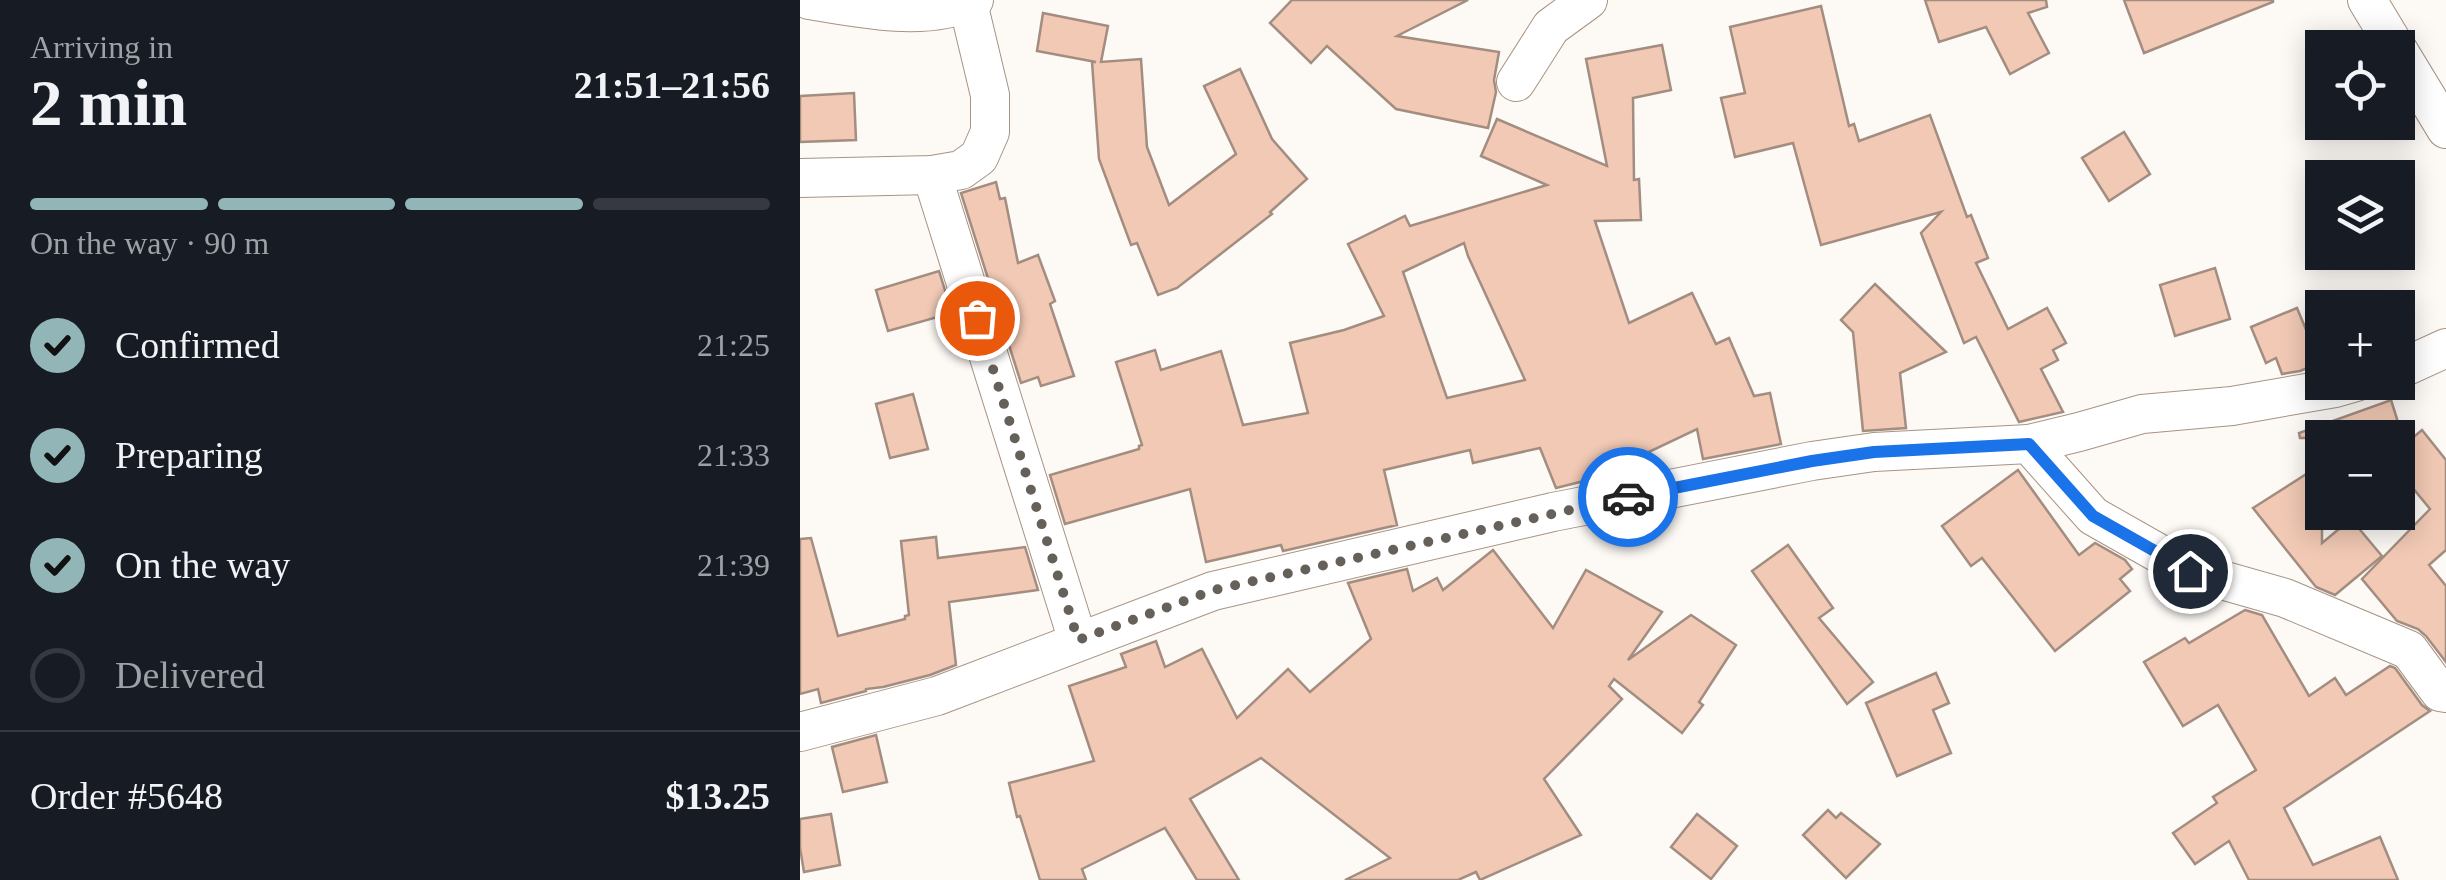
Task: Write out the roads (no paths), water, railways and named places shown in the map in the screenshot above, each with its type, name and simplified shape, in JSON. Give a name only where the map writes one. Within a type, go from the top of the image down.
[{"type":"street","points":[[800,178],[932,175],[960,170],[979,157],[990,132],[990,95],[971,2],[940,9],[880,12],[809,0]]},
{"type":"street","points":[[1516,82],[1551,27],[1588,0]]},
{"type":"street","points":[[2367,0],[2385,30]]},
{"type":"street","points":[[2415,78],[2446,129]]},
{"type":"street","points":[[932,175],[1078,640]]},
{"type":"street","points":[[2415,362],[2446,348]]},
{"type":"street","points":[[800,732],[937,696],[1214,590],[1553,512],[1794,464],[1874,452],[2029,444],[2142,414],[2232,406],[2305,393]]},
{"type":"street","points":[[2029,444],[2093,516],[2190,571],[2285,598],[2409,650],[2440,692],[2446,693]]}]
